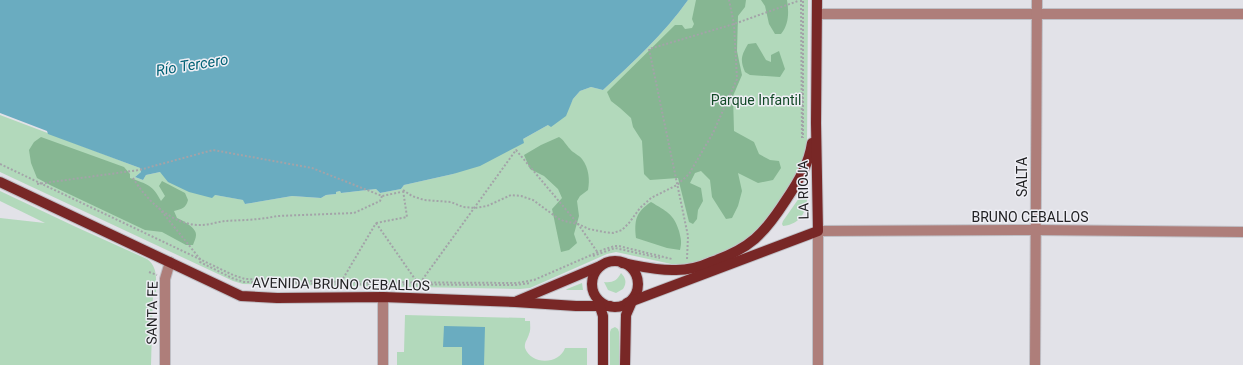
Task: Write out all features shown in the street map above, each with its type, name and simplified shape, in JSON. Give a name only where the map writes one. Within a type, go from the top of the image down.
[{"type":"main road","name":"LA RIOJA","points":[[817,0],[816,123],[818,231]]},
{"type":"main road","points":[[603,365],[603,304],[593,289],[593,278],[595,273],[603,265],[609,263],[622,263],[670,270],[687,270],[724,258],[751,243],[769,224],[807,165],[816,123]]},
{"type":"main road","name":"AVENIDA BRUNO CEBALLOS","points":[[0,182],[241,296],[257,298],[383,297],[576,306],[603,304]]},
{"type":"main road","points":[[603,304],[616,307],[631,300],[818,231]]},
{"type":"main road","points":[[622,263],[632,269],[637,279],[637,291],[631,300],[626,315],[625,365]]},
{"type":"main road","name":"AVENIDA BRUNO CEBALLOS","points":[[515,302],[603,265]]},
{"type":"street","name":"SALTA","points":[[1035,365],[1037,0]]},
{"type":"street","points":[[817,14],[1243,14]]},
{"type":"street","name":"BRUNO CEBALLOS","points":[[818,231],[1035,230],[1243,232]]},
{"type":"street","name":"LA RIOJA","points":[[818,231],[818,365]]},
{"type":"street","name":"SANTA FE","points":[[165,365],[165,279],[170,262]]},
{"type":"street","points":[[383,297],[383,365]]},
{"type":"path","points":[[340,283],[376,223],[407,217],[403,190],[412,196],[424,200],[451,202],[463,207],[475,208],[487,206],[511,195],[520,196],[533,200],[559,219],[596,231],[613,233],[622,230],[640,208],[651,198],[677,185],[689,174],[703,152],[734,88],[737,79],[734,24],[729,0]]},
{"type":"path","points":[[682,260],[689,261],[688,236],[649,49],[734,24],[798,1],[797,0]]},
{"type":"path","points":[[802,1],[802,144]]},
{"type":"path","points":[[37,184],[138,170],[213,150],[312,168],[382,196],[401,192]]},
{"type":"path","points":[[418,284],[516,150],[578,224],[598,253]]},
{"type":"path","points":[[0,164],[200,259]]},
{"type":"path","points":[[133,178],[146,197],[159,208],[183,223],[202,225],[219,221],[265,219],[277,216],[354,213],[380,201],[382,196]]},
{"type":"path","points":[[159,208],[200,259],[200,262],[232,278],[244,282],[418,284],[521,283],[534,280],[615,246],[676,261]]},
{"type":"path","points":[[376,223],[418,284]]},
{"type":"green space","name":"Parque Infantil","points":[[688,0],[808,0],[807,149],[804,160],[790,185],[760,228],[746,243],[694,264],[676,265],[616,252],[607,254],[530,288],[520,289],[243,284],[233,281],[0,172],[0,115],[140,168],[141,172],[135,177],[143,180],[146,175],[160,172],[215,195],[244,200],[245,204],[292,196],[321,198],[326,195],[336,194],[336,192],[340,191],[341,193],[376,189],[380,193],[401,189],[404,185],[453,174],[548,125],[569,107],[573,99],[580,91],[591,87],[603,90],[658,36]]},
{"type":"green space","points":[[696,0],[746,0],[745,7],[738,16],[737,51],[742,75],[733,96],[734,131],[754,142],[759,154],[770,160],[779,161],[781,168],[773,180],[758,183],[738,173],[742,191],[738,206],[732,218],[726,219],[712,197],[710,180],[701,171],[695,173],[690,183],[701,188],[703,201],[698,210],[697,219],[693,224],[689,222],[678,178],[650,180],[644,174],[642,141],[633,127],[631,118],[611,101],[607,92],[675,25],[682,25],[685,29],[692,28],[694,24],[692,19]]},
{"type":"green space","points":[[761,0],[787,0],[788,18],[786,26],[781,34],[775,34],[769,24],[765,6]]},
{"type":"green space","points":[[756,43],[766,60],[771,62],[771,55],[779,51],[785,69],[780,77],[750,75],[745,72],[742,64],[744,52],[748,44]]},
{"type":"green space","points":[[41,137],[124,167],[130,174],[130,178],[152,188],[161,201],[165,196],[159,186],[162,181],[185,193],[188,200],[186,205],[181,209],[174,211],[177,218],[189,225],[196,232],[193,245],[186,245],[162,232],[145,230],[37,178],[31,163],[29,150],[34,142]]},
{"type":"green space","points":[[559,137],[582,159],[588,170],[589,178],[588,190],[580,196],[577,201],[579,216],[574,234],[577,243],[569,250],[561,252],[552,209],[562,198],[558,189],[544,176],[530,169],[524,155]]},
{"type":"green space","points":[[0,191],[151,262],[156,274],[156,292],[153,292],[151,365],[0,365],[0,218],[45,223],[0,201]]},
{"type":"green space","points":[[804,191],[807,192],[807,198],[805,210],[802,215],[790,225],[783,226],[783,221]]},
{"type":"green space","points":[[651,202],[665,211],[675,221],[681,238],[680,250],[667,248],[636,238],[635,226],[637,217],[642,209]]},
{"type":"green space","points":[[621,273],[625,281],[623,289],[616,293],[608,290],[604,282],[614,281]]},
{"type":"green space","points":[[582,283],[583,290],[566,290],[567,289]]},
{"type":"green space","points":[[405,315],[525,318],[525,321],[530,321],[530,332],[525,348],[528,354],[533,358],[545,361],[551,360],[562,354],[565,348],[587,348],[587,365],[397,365],[397,352],[404,352]]},
{"type":"green space","points":[[615,327],[619,332],[619,365],[610,365],[610,332],[611,329]]},
{"type":"water","name":"Río Tercero","points":[[0,0],[688,0],[658,36],[603,90],[591,87],[580,91],[573,99],[566,116],[551,127],[548,125],[523,139],[524,143],[480,166],[453,174],[404,185],[401,189],[380,193],[376,189],[341,193],[340,191],[336,192],[336,194],[326,195],[321,198],[292,196],[245,204],[243,200],[215,195],[212,198],[189,192],[168,182],[160,172],[146,175],[143,180],[135,177],[141,172],[140,168],[48,134],[47,131],[0,113]]},
{"type":"water","points":[[444,326],[485,327],[484,365],[462,365],[462,347],[443,347]]}]
